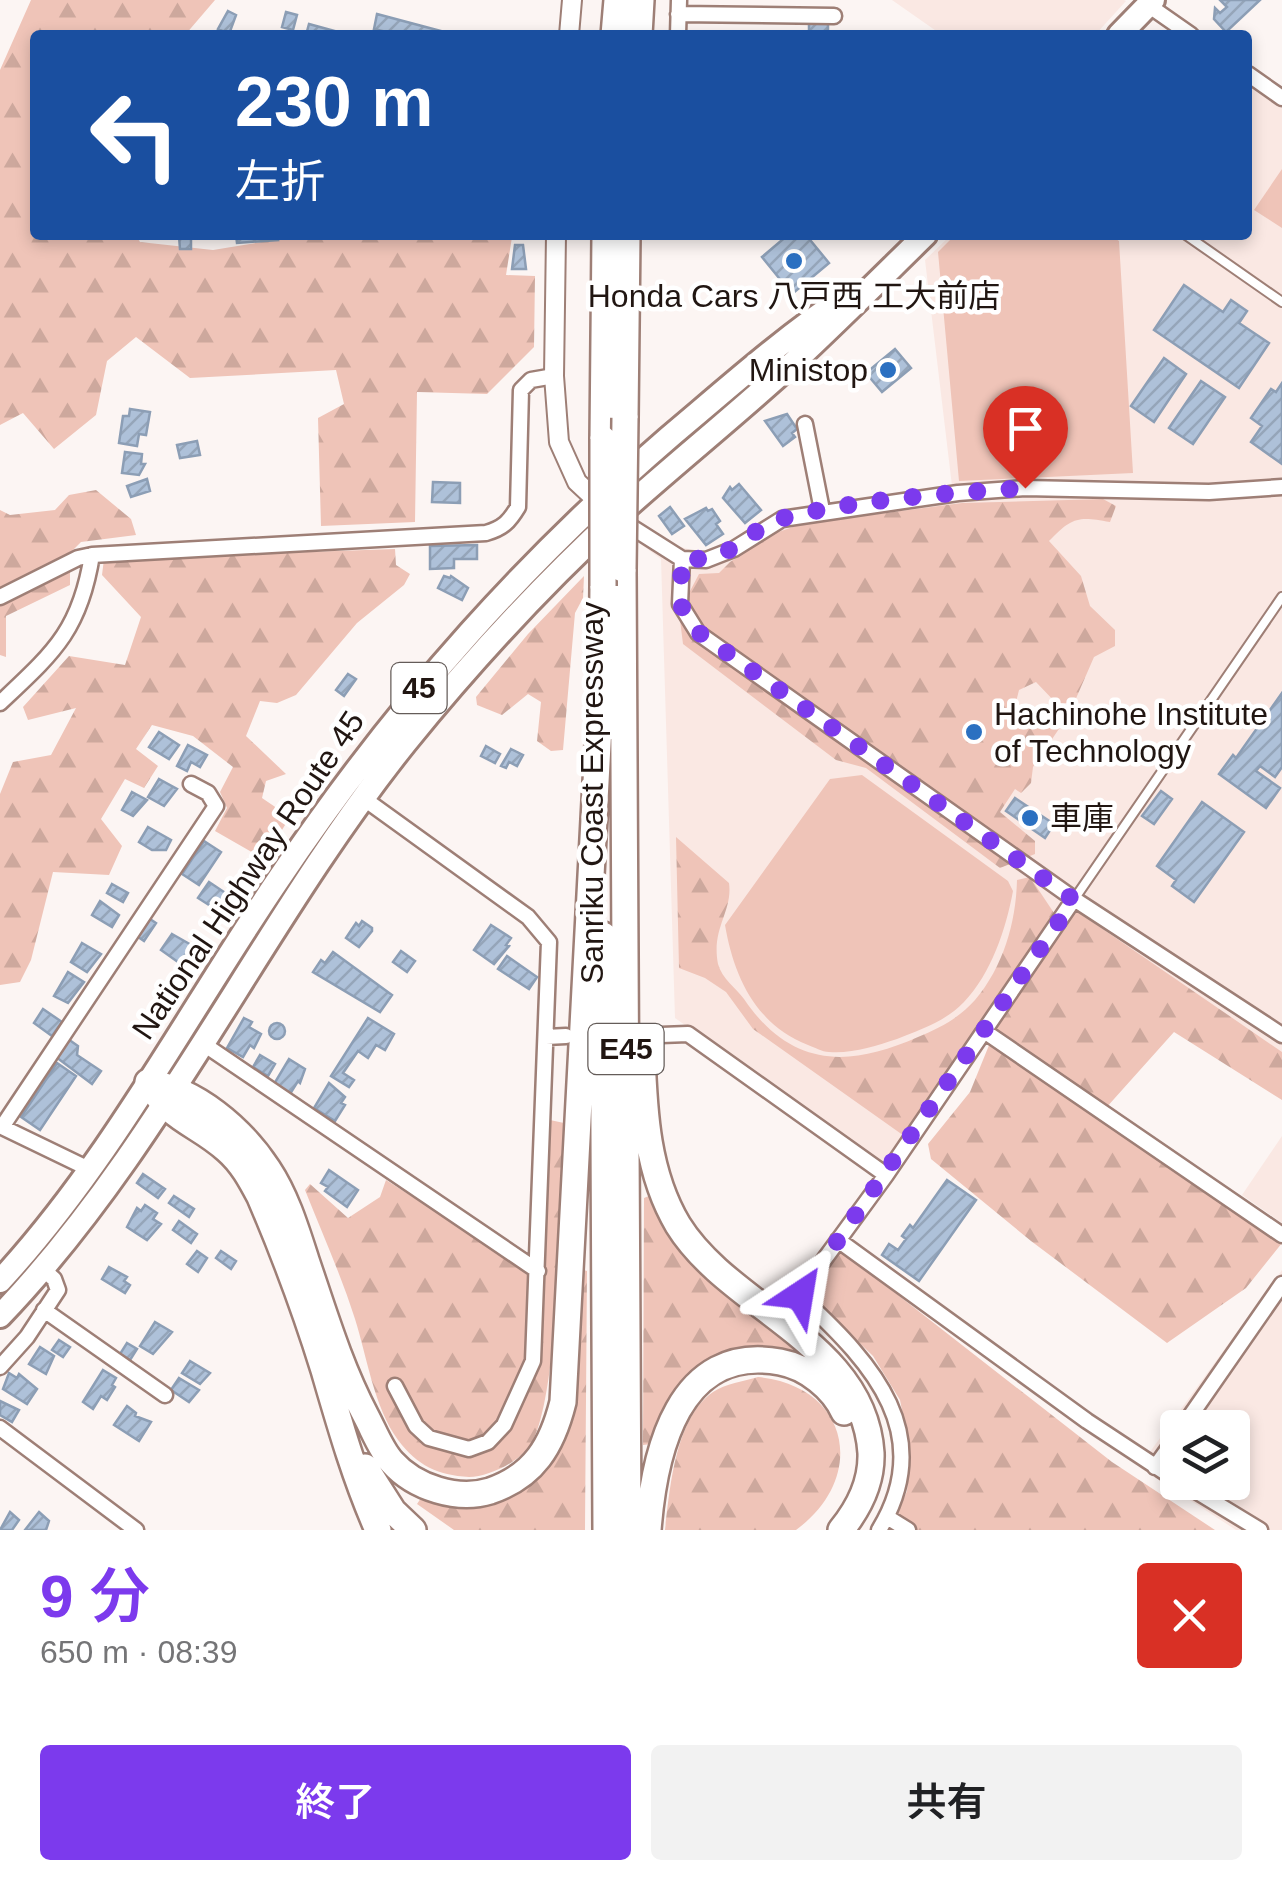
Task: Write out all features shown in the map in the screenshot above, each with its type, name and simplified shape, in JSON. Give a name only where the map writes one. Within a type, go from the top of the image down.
[{"type":"highway","points":[[614,30],[616,0]]},
{"type":"highway","points":[[639,30],[642,0]]},
{"type":"highway","points":[[1124,30],[1150,2]]},
{"type":"highway","name":"Sanriku Coast Expressway","points":[[604,240],[606,1530]]},
{"type":"highway","name":"Sanriku Coast Expressway","points":[[627,240],[624,569],[628,1530]]},
{"type":"highway","name":"National Highway Route 45","points":[[168,1096],[363,798],[454,684],[518,613],[617,517],[795,361],[921,240]]},
{"type":"highway","name":"National Highway Route 45","points":[[148,1082],[274,886],[396,716],[503,594],[596,501],[764,357],[893,266]]},
{"type":"highway","points":[[348,1382],[392,1462],[412,1478],[436,1489],[472,1494],[509,1484],[530,1470],[548,1448],[556,1430],[564,1382],[602,669]]},
{"type":"highway","points":[[626,814],[637,942],[645,1120],[653,1166],[670,1209],[694,1248],[738,1290],[827,1361],[860,1406],[870,1434],[868,1484],[855,1513],[841,1530]]},
{"type":"highway","points":[[148,1082],[228,1150],[249,1176],[270,1219],[324,1370],[372,1482],[413,1530]]},
{"type":"highway","name":"45","points":[[0,1280],[89,1169],[148,1082]]},
{"type":"highway","points":[[168,1096],[236,1132],[270,1172],[289,1210],[383,1477],[402,1504],[431,1530]]},
{"type":"highway","name":"45","points":[[0,1316],[43,1268],[168,1096]]},
{"type":"highway","points":[[648,1530],[659,1458],[679,1406],[710,1372],[752,1359],[786,1363],[822,1382],[839,1401],[852,1427],[856,1461],[850,1492],[822,1530]]},
{"type":"highway","points":[[324,1370],[337,1422],[378,1530]]},
{"type":"street","points":[[569,30],[572,0]]},
{"type":"street","points":[[1150,2],[1185,30]]},
{"type":"street","points":[[678,7],[834,16]]},
{"type":"street","points":[[1252,77],[1282,98]]},
{"type":"street","points":[[556,240],[554,376],[559,442],[577,482],[596,501],[682,559],[706,560],[734,550],[782,518],[822,510],[1025,488],[1208,492],[1282,486]]},
{"type":"street","points":[[0,597],[78,558],[92,556],[486,533],[501,528],[518,507],[521,390],[531,380],[554,376]]},
{"type":"street","points":[[805,424],[822,510]]},
{"type":"street","points":[[0,702],[54,652],[76,618],[87,589],[92,556]]},
{"type":"street","points":[[682,559],[680,604],[698,632],[1074,900],[1282,1035]]},
{"type":"street","points":[[89,1169],[1,1127],[216,806],[208,794],[190,784]]},
{"type":"street","points":[[363,798],[528,917],[549,942],[533,1361],[522,1393],[504,1426],[488,1442],[469,1449],[429,1438],[416,1426],[396,1386]]},
{"type":"street","points":[[908,1530],[883,1524],[898,1492],[902,1463],[891,1406],[870,1366],[800,1295],[1074,900]]},
{"type":"street","points":[[984,1030],[1282,1235]]},
{"type":"street","points":[[661,1034],[688,1034],[886,1175]]},
{"type":"street","points":[[546,1037],[566,1036]]},
{"type":"street","points":[[202,1043],[538,1271]]},
{"type":"street","points":[[838,1240],[1160,1470]]},
{"type":"street","points":[[0,1367],[27,1337],[58,1290],[54,1278],[43,1268]]},
{"type":"street","points":[[1194,1410],[1282,1284]]},
{"type":"street","points":[[44,1310],[165,1395]]},
{"type":"street","points":[[0,1428],[136,1530]]},
{"type":"street","points":[[1155,1467],[1160,1460]]},
{"type":"street","points":[[1208,1500],[1255,1529]]},
{"type":"lane","points":[[1193,240],[1282,302]]},
{"type":"lane","points":[[1074,900],[1282,597]]},
{"type":"shaded area","points":[[892,0],[1126,1],[1100,30],[935,30]]},
{"type":"shaded area","name":"Hachinohe Institute of Technology","points":[[1252,87],[1282,108],[1282,1061],[1058,907],[884,1166],[675,1018],[661,559],[642,545],[652,530],[674,545],[702,553],[731,543],[757,523],[789,508],[952,486],[925,260],[946,240],[1252,240]]},
{"type":"shaded area","points":[[1282,1136],[1282,1223],[1242,1195]]},
{"type":"shaded area","points":[[1282,1270],[1282,1530],[1236,1530],[1190,1500],[1250,1500],[1250,1410],[1180,1410]]},
{"type":"shaded area","points":[[1160,1438],[1160,1481],[1139,1467]]},
{"type":"green space","points":[[31,0],[215,0],[189,30],[30,30],[30,240],[139,240],[213,250],[274,240],[512,240],[506,275],[535,276],[534,347],[487,394],[417,392],[415,522],[321,526],[318,418],[344,404],[336,370],[190,378],[136,337],[107,361],[96,415],[54,449],[23,413],[0,425],[0,70]]},
{"type":"green space","points":[[1282,169],[1282,228],[1254,210]]},
{"type":"green space","points":[[950,240],[1119,241],[1133,473],[959,481],[938,252]]},
{"type":"green space","points":[[96,490],[131,519],[136,535],[81,542],[70,553],[70,585],[6,616],[6,657],[0,655],[0,510],[10,515],[55,510],[69,495]]},
{"type":"green space","points":[[1103,499],[1116,506],[1110,522],[1076,520],[1049,541],[1081,576],[1090,606],[1115,630],[1115,646],[1094,657],[1074,703],[1056,703],[1036,682],[1019,690],[1013,714],[1063,723],[1033,767],[1031,783],[1021,793],[1015,789],[1000,812],[1035,841],[1035,854],[1000,868],[866,768],[836,760],[683,644],[679,612],[699,574],[719,573],[773,534],[801,524],[962,503]]},
{"type":"green space","points":[[395,549],[396,565],[410,574],[404,585],[357,623],[296,695],[277,703],[260,701],[246,736],[286,774],[266,781],[262,798],[290,817],[264,859],[215,831],[227,808],[220,792],[233,767],[193,736],[152,725],[136,749],[158,766],[144,788],[125,779],[101,819],[122,846],[109,875],[53,872],[31,960],[20,982],[0,985],[0,794],[13,762],[51,755],[76,708],[28,720],[23,707],[69,656],[125,665],[141,617],[102,575],[104,559]]},
{"type":"green space","points":[[584,576],[583,598],[575,613],[563,750],[551,751],[537,741],[541,702],[528,694],[502,715],[477,705],[476,697],[528,634]]},
{"type":"green space","points":[[862,775],[1008,881],[1013,891],[990,965],[957,1009],[897,1039],[855,1051],[826,1052],[790,1036],[761,1012],[734,963],[725,925],[830,779]]},
{"type":"green space","points":[[676,837],[729,883],[728,903],[717,940],[718,964],[723,974],[762,1022],[781,1038],[822,1056],[845,1057],[892,1047],[926,1034],[969,1006],[985,987],[1006,944],[1017,880],[1030,877],[1056,916],[907,1138],[753,1029],[726,992],[679,968]]},
{"type":"green space","points":[[1075,910],[1282,1052],[1282,1100],[1174,1032],[1097,1118],[1282,1243],[1246,1288],[1167,1343],[1031,1241],[931,1159],[928,1144],[970,1092],[996,1028]]},
{"type":"green space","points":[[550,1120],[564,1123],[562,1194],[553,1343],[539,1424],[529,1447],[502,1468],[469,1477],[447,1474],[421,1463],[405,1449],[383,1413],[350,1303],[305,1190],[310,1184],[348,1218],[380,1197],[386,1180],[544,1280]]},
{"type":"green space","points":[[651,1195],[667,1231],[696,1268],[731,1300],[807,1356],[802,1361],[739,1352],[706,1362],[682,1384],[651,1444],[643,1445],[644,1198]]},
{"type":"green space","points":[[839,1249],[1112,1462],[1160,1494],[1160,1500],[1170,1500],[1215,1530],[890,1530],[907,1491],[910,1451],[900,1400],[873,1356],[808,1293]]},
{"type":"green space","points":[[581,1269],[587,1271],[585,1530],[454,1530],[417,1504],[423,1495],[476,1504],[514,1495],[541,1476],[559,1448],[571,1414],[577,1377]]},
{"type":"green space","points":[[758,1377],[789,1384],[813,1397],[829,1415],[839,1437],[840,1461],[833,1485],[819,1509],[796,1530],[665,1530],[677,1455],[690,1419],[713,1392]]},
{"type":"building","points":[[1220,0],[1260,0],[1224,30],[1214,19],[1215,8],[1220,13],[1227,7]]},
{"type":"building","points":[[228,11],[236,15],[230,30],[218,29]]},
{"type":"building","points":[[286,12],[297,15],[293,30],[282,27]]},
{"type":"building","points":[[377,14],[437,30],[378,30],[374,29]]},
{"type":"building","points":[[809,22],[828,22],[828,30],[809,30]]},
{"type":"building","points":[[309,24],[331,30],[307,30]]},
{"type":"building","points":[[179,240],[191,240],[191,249],[180,249]]},
{"type":"building","points":[[782,240],[810,240],[829,263],[792,294],[762,257]]},
{"type":"building","points":[[515,245],[523,245],[526,269],[512,269]]},
{"type":"building","points":[[1184,285],[1223,312],[1231,300],[1247,311],[1239,323],[1269,343],[1239,388],[1154,330]]},
{"type":"building","points":[[895,349],[911,368],[882,392],[866,373]]},
{"type":"building","points":[[1164,358],[1186,374],[1154,422],[1131,406]]},
{"type":"building","points":[[1201,381],[1225,397],[1193,444],[1169,428]]},
{"type":"building","points":[[1282,383],[1282,464],[1251,442],[1262,426],[1251,418],[1271,389],[1276,392]]},
{"type":"building","points":[[130,409],[150,412],[146,435],[139,434],[137,446],[119,443],[123,416],[129,416]]},
{"type":"building","points":[[787,414],[797,429],[792,433],[795,437],[783,446],[765,421]]},
{"type":"building","points":[[197,441],[200,455],[180,458],[177,445]]},
{"type":"building","points":[[125,452],[142,454],[141,464],[145,464],[139,475],[122,473]]},
{"type":"building","points":[[147,479],[150,491],[131,497],[127,486]]},
{"type":"building","points":[[433,482],[460,483],[460,503],[432,502]]},
{"type":"building","points":[[739,484],[761,510],[745,523],[723,498],[730,487],[732,490]]},
{"type":"building","points":[[670,507],[684,526],[672,534],[659,516]]},
{"type":"building","points":[[706,508],[712,509],[720,521],[716,524],[723,534],[706,545],[685,519]]},
{"type":"building","points":[[477,545],[477,559],[454,559],[454,568],[430,569],[430,546]]},
{"type":"building","points":[[444,576],[451,576],[468,588],[462,600],[438,588]]},
{"type":"building","points":[[348,674],[356,679],[344,696],[336,690]]},
{"type":"building","points":[[1282,693],[1282,767],[1275,777],[1260,766],[1256,771],[1280,788],[1266,808],[1219,774],[1233,755],[1236,758]]},
{"type":"building","points":[[159,732],[179,745],[169,759],[149,747]]},
{"type":"building","points":[[188,745],[207,755],[200,767],[191,762],[187,771],[177,766]]},
{"type":"building","points":[[486,746],[500,754],[495,763],[481,756]]},
{"type":"building","points":[[511,749],[523,755],[517,766],[509,762],[506,768],[501,766]]},
{"type":"building","points":[[159,779],[177,789],[164,806],[148,797]]},
{"type":"building","points":[[1161,791],[1172,799],[1154,824],[1142,816]]},
{"type":"building","points":[[132,792],[147,800],[133,816],[122,810]]},
{"type":"building","name":"車庫","points":[[1015,798],[1054,824],[1045,838],[1006,811]]},
{"type":"building","points":[[1202,802],[1244,832],[1194,902],[1172,886],[1176,880],[1157,866]]},
{"type":"building","points":[[148,827],[171,840],[166,850],[152,850],[139,842]]},
{"type":"building","points":[[204,841],[221,852],[199,885],[182,874]]},
{"type":"building","points":[[209,882],[230,896],[220,912],[198,898]]},
{"type":"building","points":[[112,884],[128,893],[123,902],[107,893]]},
{"type":"building","points":[[100,901],[119,915],[112,927],[92,915]]},
{"type":"building","points":[[150,919],[156,923],[144,941],[138,937]]},
{"type":"building","points":[[362,921],[372,931],[359,947],[346,938]]},
{"type":"building","points":[[491,925],[511,938],[494,964],[474,950]]},
{"type":"building","points":[[172,934],[202,951],[192,972],[161,950]]},
{"type":"building","points":[[82,943],[101,954],[87,972],[71,962]]},
{"type":"building","points":[[401,951],[415,961],[407,972],[393,962]]},
{"type":"building","points":[[333,952],[392,995],[380,1012],[313,972]]},
{"type":"building","points":[[507,956],[537,977],[529,989],[498,969]]},
{"type":"building","points":[[68,972],[84,982],[68,1003],[54,996]]},
{"type":"building","points":[[43,1009],[62,1022],[52,1036],[34,1023]]},
{"type":"building","points":[[244,1018],[252,1022],[249,1027],[261,1034],[254,1048],[250,1045],[243,1057],[227,1048]]},
{"type":"building","points":[[368,1018],[394,1034],[385,1050],[376,1045],[368,1058],[358,1051],[343,1073],[354,1080],[349,1087],[331,1076]]},
{"type":"building","points":[[277,1023],[285,1031],[277,1039],[269,1031]]},
{"type":"building","points":[[68,1039],[78,1046],[77,1055],[101,1071],[92,1084],[56,1057]]},
{"type":"building","points":[[260,1055],[275,1064],[268,1076],[253,1067]]},
{"type":"building","points":[[289,1059],[305,1069],[290,1094],[274,1084]]},
{"type":"building","points":[[57,1063],[76,1076],[40,1130],[21,1117]]},
{"type":"building","points":[[329,1083],[345,1097],[341,1103],[345,1105],[335,1121],[314,1108]]},
{"type":"building","points":[[329,1170],[358,1190],[347,1207],[325,1191],[328,1187],[321,1183]]},
{"type":"building","points":[[143,1174],[165,1189],[158,1198],[137,1183]]},
{"type":"building","points":[[947,1180],[976,1200],[919,1281],[882,1255],[889,1244],[898,1250],[906,1239],[902,1236],[910,1225],[913,1228]]},
{"type":"building","points":[[174,1196],[194,1209],[189,1217],[169,1203]]},
{"type":"building","points":[[145,1205],[157,1213],[153,1219],[161,1224],[147,1240],[127,1227],[137,1208],[141,1211]]},
{"type":"building","points":[[179,1221],[197,1234],[191,1243],[173,1230]]},
{"type":"building","points":[[197,1251],[207,1258],[198,1272],[187,1264]]},
{"type":"building","points":[[221,1251],[236,1261],[231,1269],[216,1258]]},
{"type":"building","points":[[109,1267],[127,1277],[124,1281],[130,1285],[125,1293],[102,1279]]},
{"type":"building","points":[[155,1322],[172,1332],[153,1354],[140,1346]]},
{"type":"building","points":[[59,1340],[70,1347],[63,1357],[52,1350]]},
{"type":"building","points":[[127,1343],[137,1349],[130,1360],[120,1354]]},
{"type":"building","points":[[40,1347],[54,1356],[46,1374],[29,1364]]},
{"type":"building","points":[[190,1361],[210,1373],[200,1384],[182,1373]]},
{"type":"building","points":[[103,1370],[116,1378],[112,1385],[115,1387],[107,1400],[101,1396],[93,1409],[83,1402]]},
{"type":"building","points":[[9,1373],[17,1378],[19,1374],[37,1389],[27,1404],[3,1389]]},
{"type":"building","points":[[179,1378],[199,1390],[189,1402],[171,1390]]},
{"type":"building","points":[[0,1401],[19,1410],[12,1422],[0,1415]]},
{"type":"building","points":[[127,1406],[135,1416],[151,1422],[139,1441],[114,1425]]},
{"type":"building","points":[[10,1512],[19,1520],[12,1530],[0,1530]]},
{"type":"building","points":[[39,1512],[49,1521],[46,1530],[25,1530]]},
{"type":"tunnel","points":[[621,1035],[661,1035]]},
{"type":"place","name":"Honda Cars 八戸西 工大前店","points":[[794,261]]},
{"type":"place","name":"Ministop","points":[[888,370]]},
{"type":"place","name":"Hachinohe Institute of Technology","points":[[974,732]]},
{"type":"place","name":"車庫","points":[[1030,818]]},
{"type":"route","points":[[800,1295],[1074,900],[698,632],[680,604],[682,559],[706,560],[734,550],[782,518],[958,493],[1025,488]]}]
